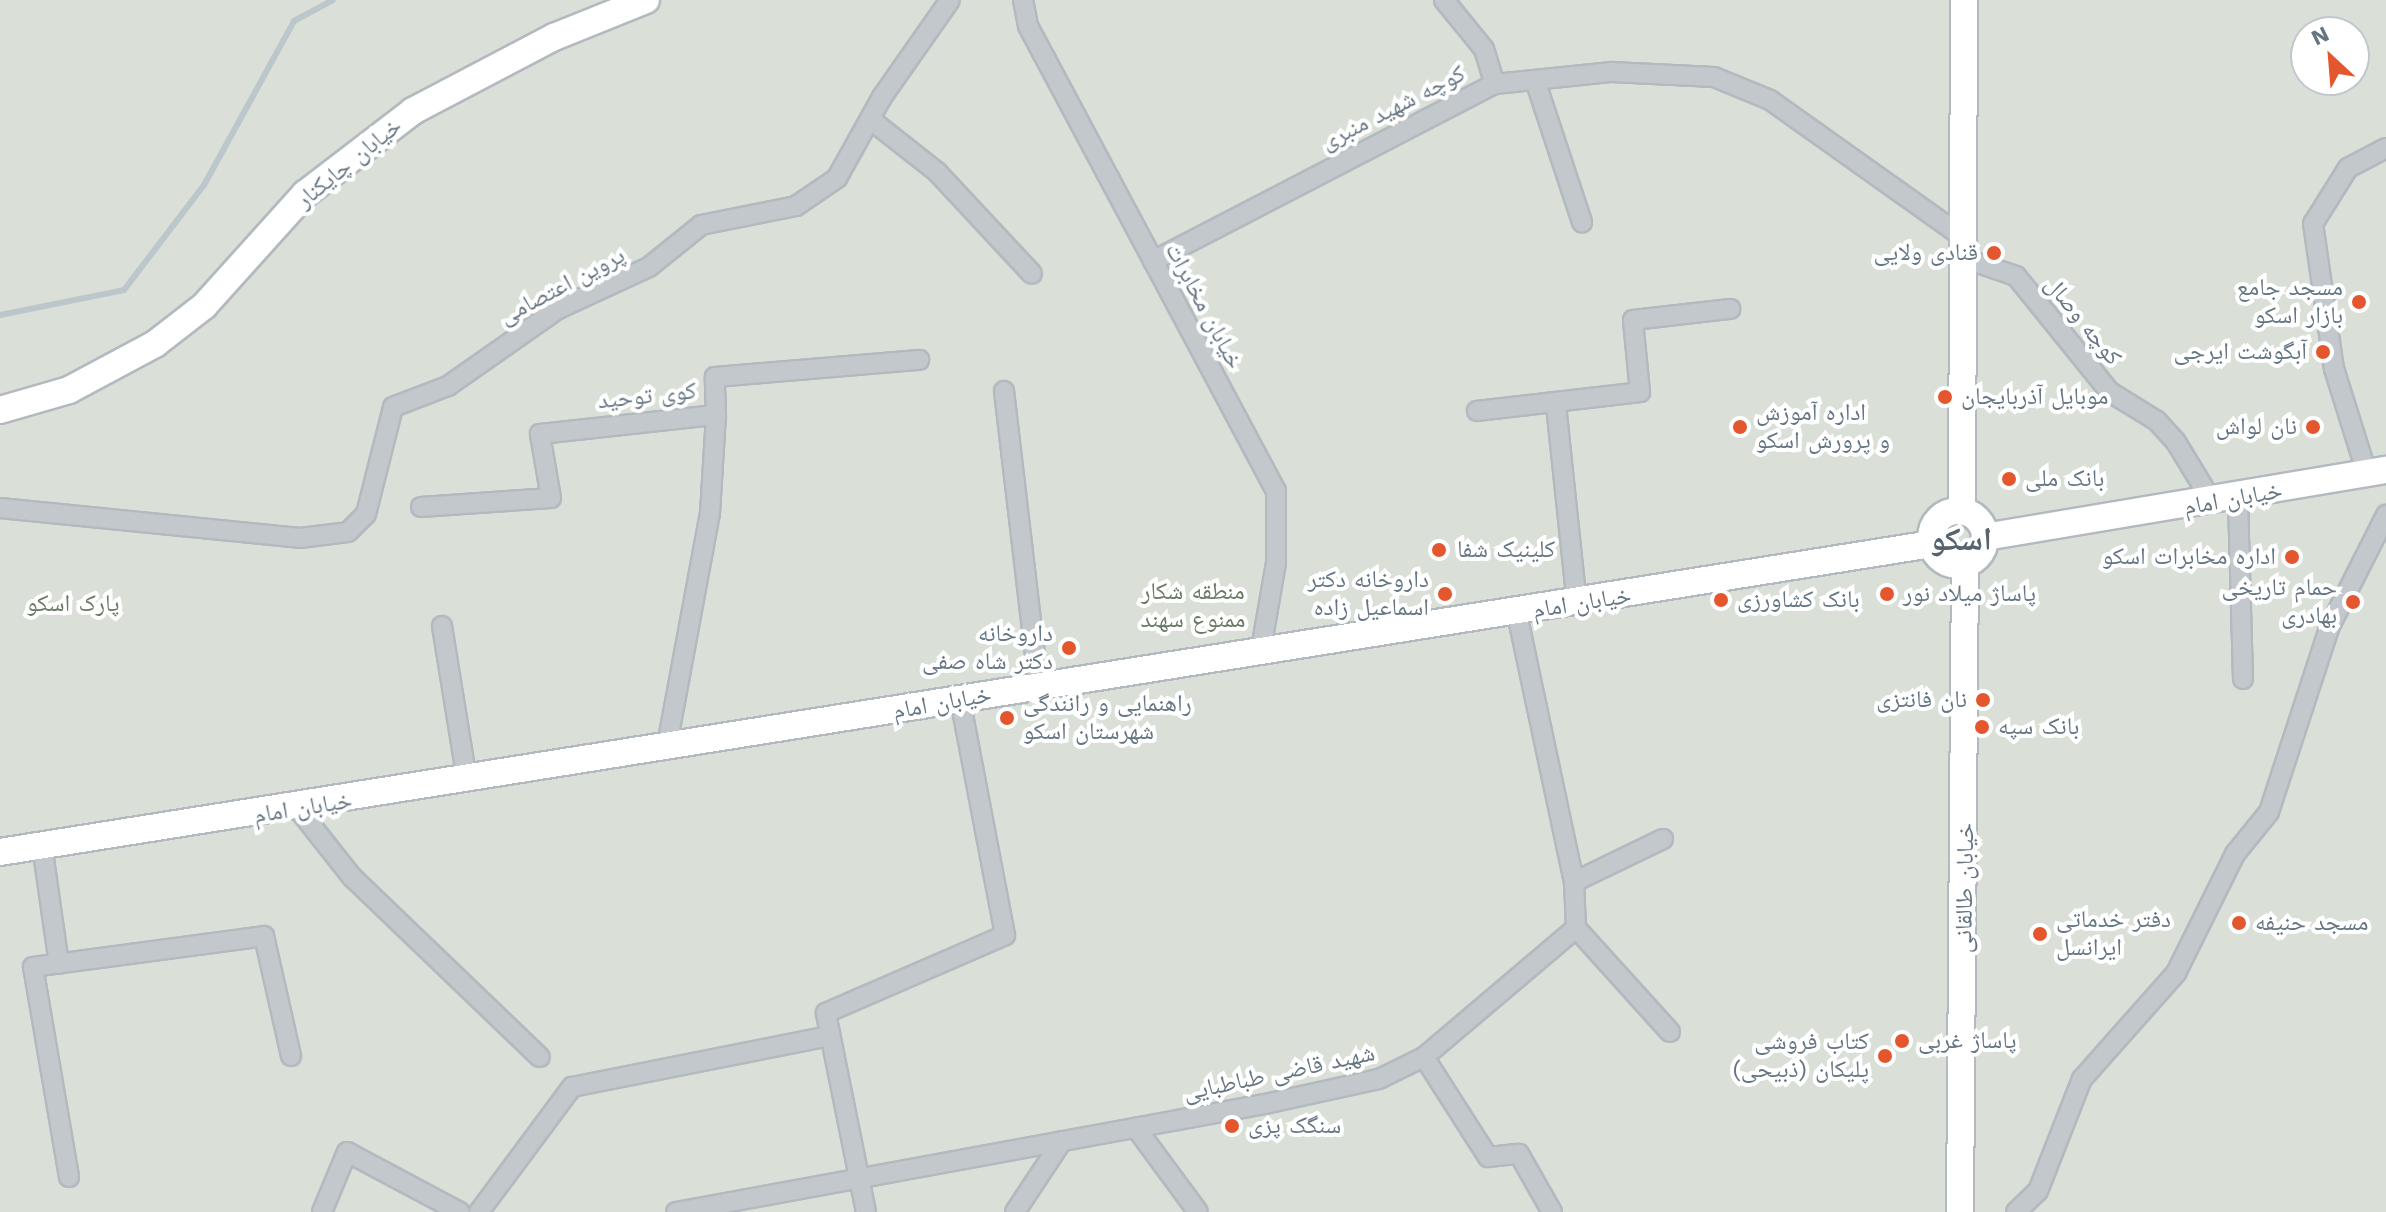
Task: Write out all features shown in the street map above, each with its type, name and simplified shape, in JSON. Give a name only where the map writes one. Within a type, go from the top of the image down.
[{"type":"main road","name":"خیابان چایکنار","points":[[0,410],[69,390],[155,344],[204,306],[305,194],[413,111],[554,37],[646,0]]},
{"type":"main road","points":[[1962,511],[1964,0]]},
{"type":"main road","name":"خیابان امام","points":[[1985,537],[2226,502],[2376,472]]},
{"type":"main road","points":[[1962,511],[1978,520],[1985,537],[1980,554],[1965,564],[1940,559],[1932,544],[1938,519],[1962,511]]},
{"type":"main road","name":"خیابان امام","points":[[0,852],[299,810],[1261,649],[1577,604],[1932,544]]},
{"type":"main road","name":"خیابان طالقانی","points":[[1960,1212],[1965,564]]},
{"type":"street","name":"پروین اعتصامی","points":[[0,508],[325,539],[348,532],[366,514],[393,407],[448,386],[558,309],[649,267],[701,225],[796,206],[837,178],[950,0]]},
{"type":"street","name":"خیابان مخابرات","points":[[1023,0],[1028,26],[1276,491],[1276,563],[1261,649]]},
{"type":"street","points":[[1444,0],[1484,49],[1495,84]]},
{"type":"street","name":"کوچه شهید منبری","points":[[1153,261],[1495,84],[1612,72],[1714,77],[1770,100],[1963,247]]},
{"type":"street","points":[[1535,80],[1582,222]]},
{"type":"street","points":[[871,120],[937,172],[1032,274]]},
{"type":"street","points":[[2376,472],[2334,369],[2313,224],[2348,168],[2386,148]]},
{"type":"street","name":"کوچه وصال","points":[[1963,247],[2016,276],[2110,392],[2157,421],[2226,502]]},
{"type":"street","points":[[1477,411],[1556,405],[1640,392],[1633,320],[1730,309]]},
{"type":"street","points":[[716,415],[715,377],[919,360]]},
{"type":"street","points":[[1004,391],[1039,687]]},
{"type":"street","points":[[1556,405],[1577,604]]},
{"type":"street","name":"کوی توحید","points":[[421,507],[551,498],[540,434],[700,411],[716,415],[710,513],[667,746]]},
{"type":"street","points":[[2226,502],[2243,679]]},
{"type":"street","points":[[2016,1212],[2038,1191],[2082,1079],[2176,973],[2235,854],[2269,812],[2329,628],[2386,515]]},
{"type":"street","points":[[1517,613],[1574,882],[1576,928],[1670,1032]]},
{"type":"street","points":[[442,626],[467,780]]},
{"type":"street","points":[[866,1212],[826,1013],[1005,935],[960,700]]},
{"type":"street","points":[[299,810],[352,877],[540,1057]]},
{"type":"street","points":[[1574,882],[1663,839]]},
{"type":"street","points":[[42,845],[59,964]]},
{"type":"street","name":"شهید قاضی طباطبایی","points":[[676,1212],[1136,1128],[1379,1079],[1424,1057],[1576,928]]},
{"type":"street","points":[[69,1177],[33,967],[264,936],[291,1056]]},
{"type":"street","points":[[479,1212],[572,1087],[830,1036]]},
{"type":"street","points":[[1424,1057],[1488,1157],[1519,1154],[1552,1212]]},
{"type":"street","points":[[1136,1128],[1198,1212]]},
{"type":"street","points":[[1015,1212],[1062,1141]]},
{"type":"street","points":[[322,1212],[347,1152],[460,1212]]},
{"type":"green space","name":"منطقه شکار ممنوع سهند","points":[[0,0],[2386,0],[2386,1212],[0,1212]]},
{"type":"waterway","points":[[0,315],[124,290],[204,185],[294,21],[333,0]]},
{"type":"place","name":"قنادی ولایی","points":[[1994,253]]},
{"type":"place","name":"مسجد جامع بازار اسکو","points":[[2359,302]]},
{"type":"place","name":"آبگوشت ایرجی","points":[[2323,352]]},
{"type":"place","name":"موبایل آذربایجان","points":[[1945,397]]},
{"type":"place","name":"اداره آموزش و پرورش اسکو","points":[[1740,427]]},
{"type":"place","name":"نان لواش","points":[[2313,427]]},
{"type":"place","name":"بانک ملی","points":[[2009,479]]},
{"type":"place","name":"کلینیک شفا","points":[[1439,550]]},
{"type":"place","name":"اداره مخابرات اسکو","points":[[2292,557]]},
{"type":"place","name":"داروخانه دکتر اسماعیل زاده","points":[[1445,594]]},
{"type":"place","name":"پاساژ میلاد نور","points":[[1887,594]]},
{"type":"place","name":"بانک کشاورزی","points":[[1721,600]]},
{"type":"place","name":"حمام تاریخی بهادری","points":[[2353,602]]},
{"type":"place","name":"داروخانه دکتر شاه صفی","points":[[1069,648]]},
{"type":"place","name":"نان فانتزی","points":[[1983,700]]},
{"type":"place","name":"راهنمایی و رانندگی شهرستان اسکو","points":[[1007,718]]},
{"type":"place","name":"بانک سپه","points":[[1982,727]]},
{"type":"place","name":"مسجد حنیفه","points":[[2239,923]]},
{"type":"place","name":"دفتر خدماتی ایرانسل","points":[[2040,934]]},
{"type":"place","name":"پاساژ غربی","points":[[1902,1041]]},
{"type":"place","name":"کتاب فروشی پلیکان (ذبیحی)","points":[[1885,1056]]},
{"type":"place","name":"سنگک پزی","points":[[1232,1126]]},
{"type":"district","name":"اسکو","points":[[1961,539]]},
{"type":"park label","name":"پارک اسکو","points":[[73,604]]}]
